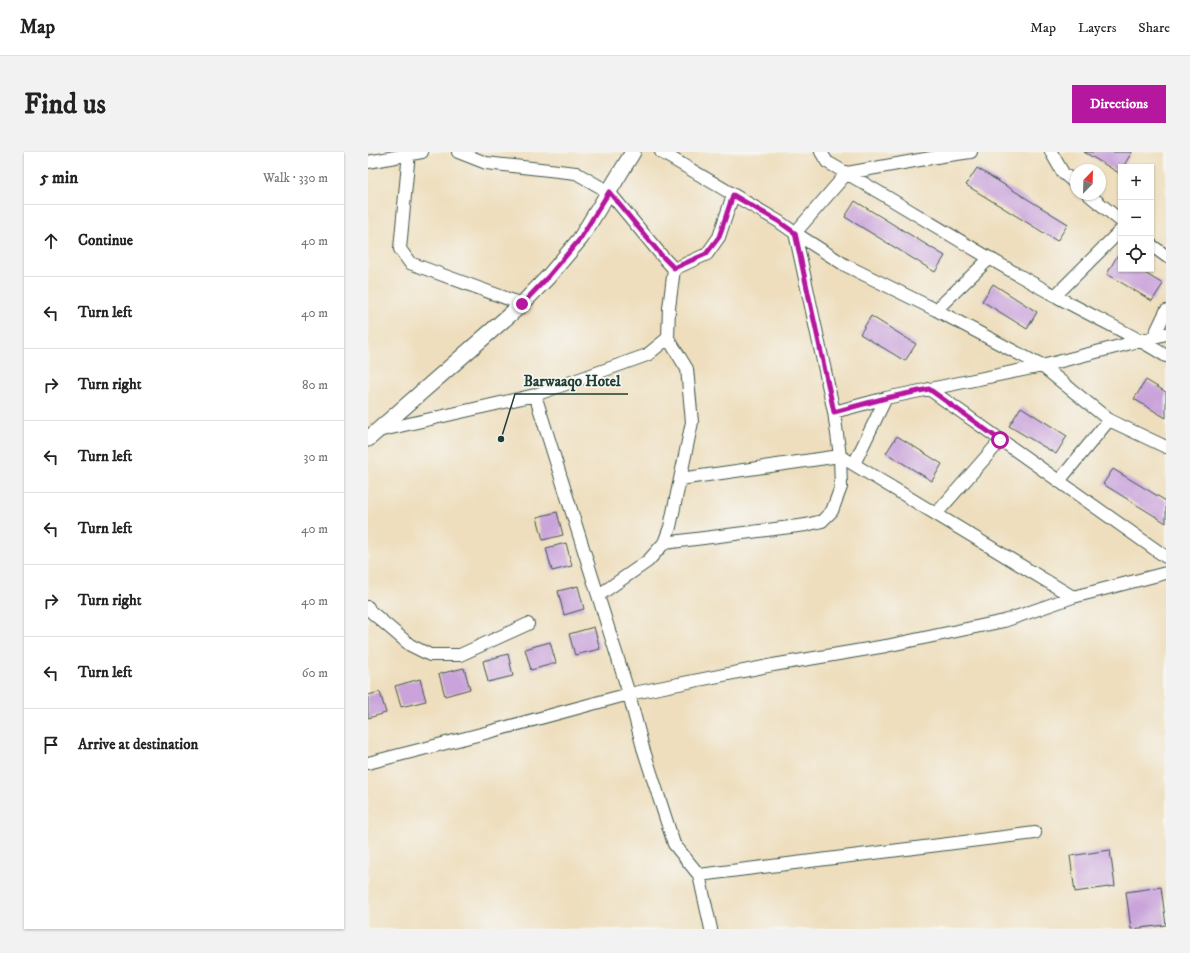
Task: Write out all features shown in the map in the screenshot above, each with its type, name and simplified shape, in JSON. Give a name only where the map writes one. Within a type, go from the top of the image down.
[{"type":"street","points":[[368,162],[409,153],[422,152]]},
{"type":"street","points":[[458,152],[486,163],[576,173],[609,192],[662,256],[674,268]]},
{"type":"street","points":[[372,435],[522,304],[548,277],[580,239],[633,152]]},
{"type":"street","points":[[661,152],[778,221],[845,265],[936,310],[1042,366],[1109,420],[1166,447]]},
{"type":"street","points":[[821,152],[827,162],[1055,296],[1154,337],[1166,356]]},
{"type":"street","points":[[795,233],[847,173],[942,154],[971,152]]},
{"type":"street","points":[[1051,152],[1062,173],[1070,179]]},
{"type":"street","points":[[409,153],[400,249],[410,263],[522,304]]},
{"type":"street","points":[[674,268],[706,254],[719,237],[733,195]]},
{"type":"street","points":[[1095,200],[1118,219]]},
{"type":"street","points":[[664,543],[806,525],[822,521],[832,511],[841,487],[840,456],[834,412],[795,233]]},
{"type":"street","points":[[1055,296],[1118,233]]},
{"type":"street","points":[[1154,247],[1166,256]]},
{"type":"street","points":[[936,310],[990,258]]},
{"type":"street","points":[[599,595],[648,561],[664,543],[670,527],[692,422],[687,369],[668,338],[669,308],[674,268]]},
{"type":"street","points":[[1154,337],[1166,311]]},
{"type":"street","points":[[834,412],[886,398],[1042,366],[1154,337]]},
{"type":"street","points":[[372,435],[535,395],[647,355],[668,338]]},
{"type":"street","points":[[929,389],[1166,557]]},
{"type":"street","points":[[535,395],[599,595],[629,694],[643,748],[674,844],[699,875],[711,929]]},
{"type":"street","points":[[854,464],[886,398]]},
{"type":"street","points":[[1059,481],[1109,420]]},
{"type":"street","points":[[936,514],[1000,440]]},
{"type":"street","points":[[680,479],[840,456],[1073,598]]},
{"type":"street","points":[[368,763],[629,694],[773,664],[886,646],[996,623],[1073,598],[1166,573]]},
{"type":"street","points":[[368,607],[369,610],[410,645],[430,655],[460,655],[528,624]]},
{"type":"street","points":[[699,875],[1035,833]]},
{"type":"building","points":[[1084,152],[1132,152],[1125,164],[1118,164],[1118,172]]},
{"type":"building","points":[[977,168],[1068,224],[1057,241],[966,185]]},
{"type":"building","points":[[855,201],[945,256],[935,272],[845,217]]},
{"type":"building","points":[[1117,256],[1118,272],[1143,272],[1163,284],[1152,301],[1107,274]]},
{"type":"building","points":[[993,284],[1037,312],[1027,329],[982,301]]},
{"type":"building","points":[[871,316],[916,344],[905,361],[860,334]]},
{"type":"building","points":[[1146,380],[1166,392],[1166,418],[1134,399]]},
{"type":"building","points":[[1021,407],[1067,436],[1056,454],[1009,426]]},
{"type":"building","points":[[897,436],[942,464],[932,481],[886,453]]},
{"type":"building","points":[[1113,469],[1166,501],[1166,523],[1103,484]]},
{"type":"building","points":[[557,512],[563,535],[543,540],[537,517]]},
{"type":"building","points":[[566,543],[572,566],[552,571],[546,548]]},
{"type":"building","points":[[578,586],[584,609],[564,615],[558,591]]},
{"type":"building","points":[[594,627],[600,649],[575,655],[569,634]]},
{"type":"building","points":[[550,642],[556,663],[531,670],[525,649]]},
{"type":"building","points":[[508,654],[513,676],[488,682],[483,661]]},
{"type":"building","points":[[464,668],[470,689],[445,696],[439,674]]},
{"type":"building","points":[[420,679],[426,701],[401,707],[395,686]]},
{"type":"building","points":[[380,692],[386,713],[368,718],[368,695]]},
{"type":"building","points":[[1110,850],[1115,886],[1075,892],[1070,856]]},
{"type":"building","points":[[1161,887],[1166,925],[1131,929],[1126,892]]},
{"type":"place","name":"Barwaaqo Hotel","points":[[501,439]]},
{"type":"route","points":[[522,304],[548,277],[580,239],[609,192],[662,256],[674,268],[706,254],[719,237],[733,195],[778,221],[795,233],[834,412],[886,398],[929,389],[1000,440]]}]
